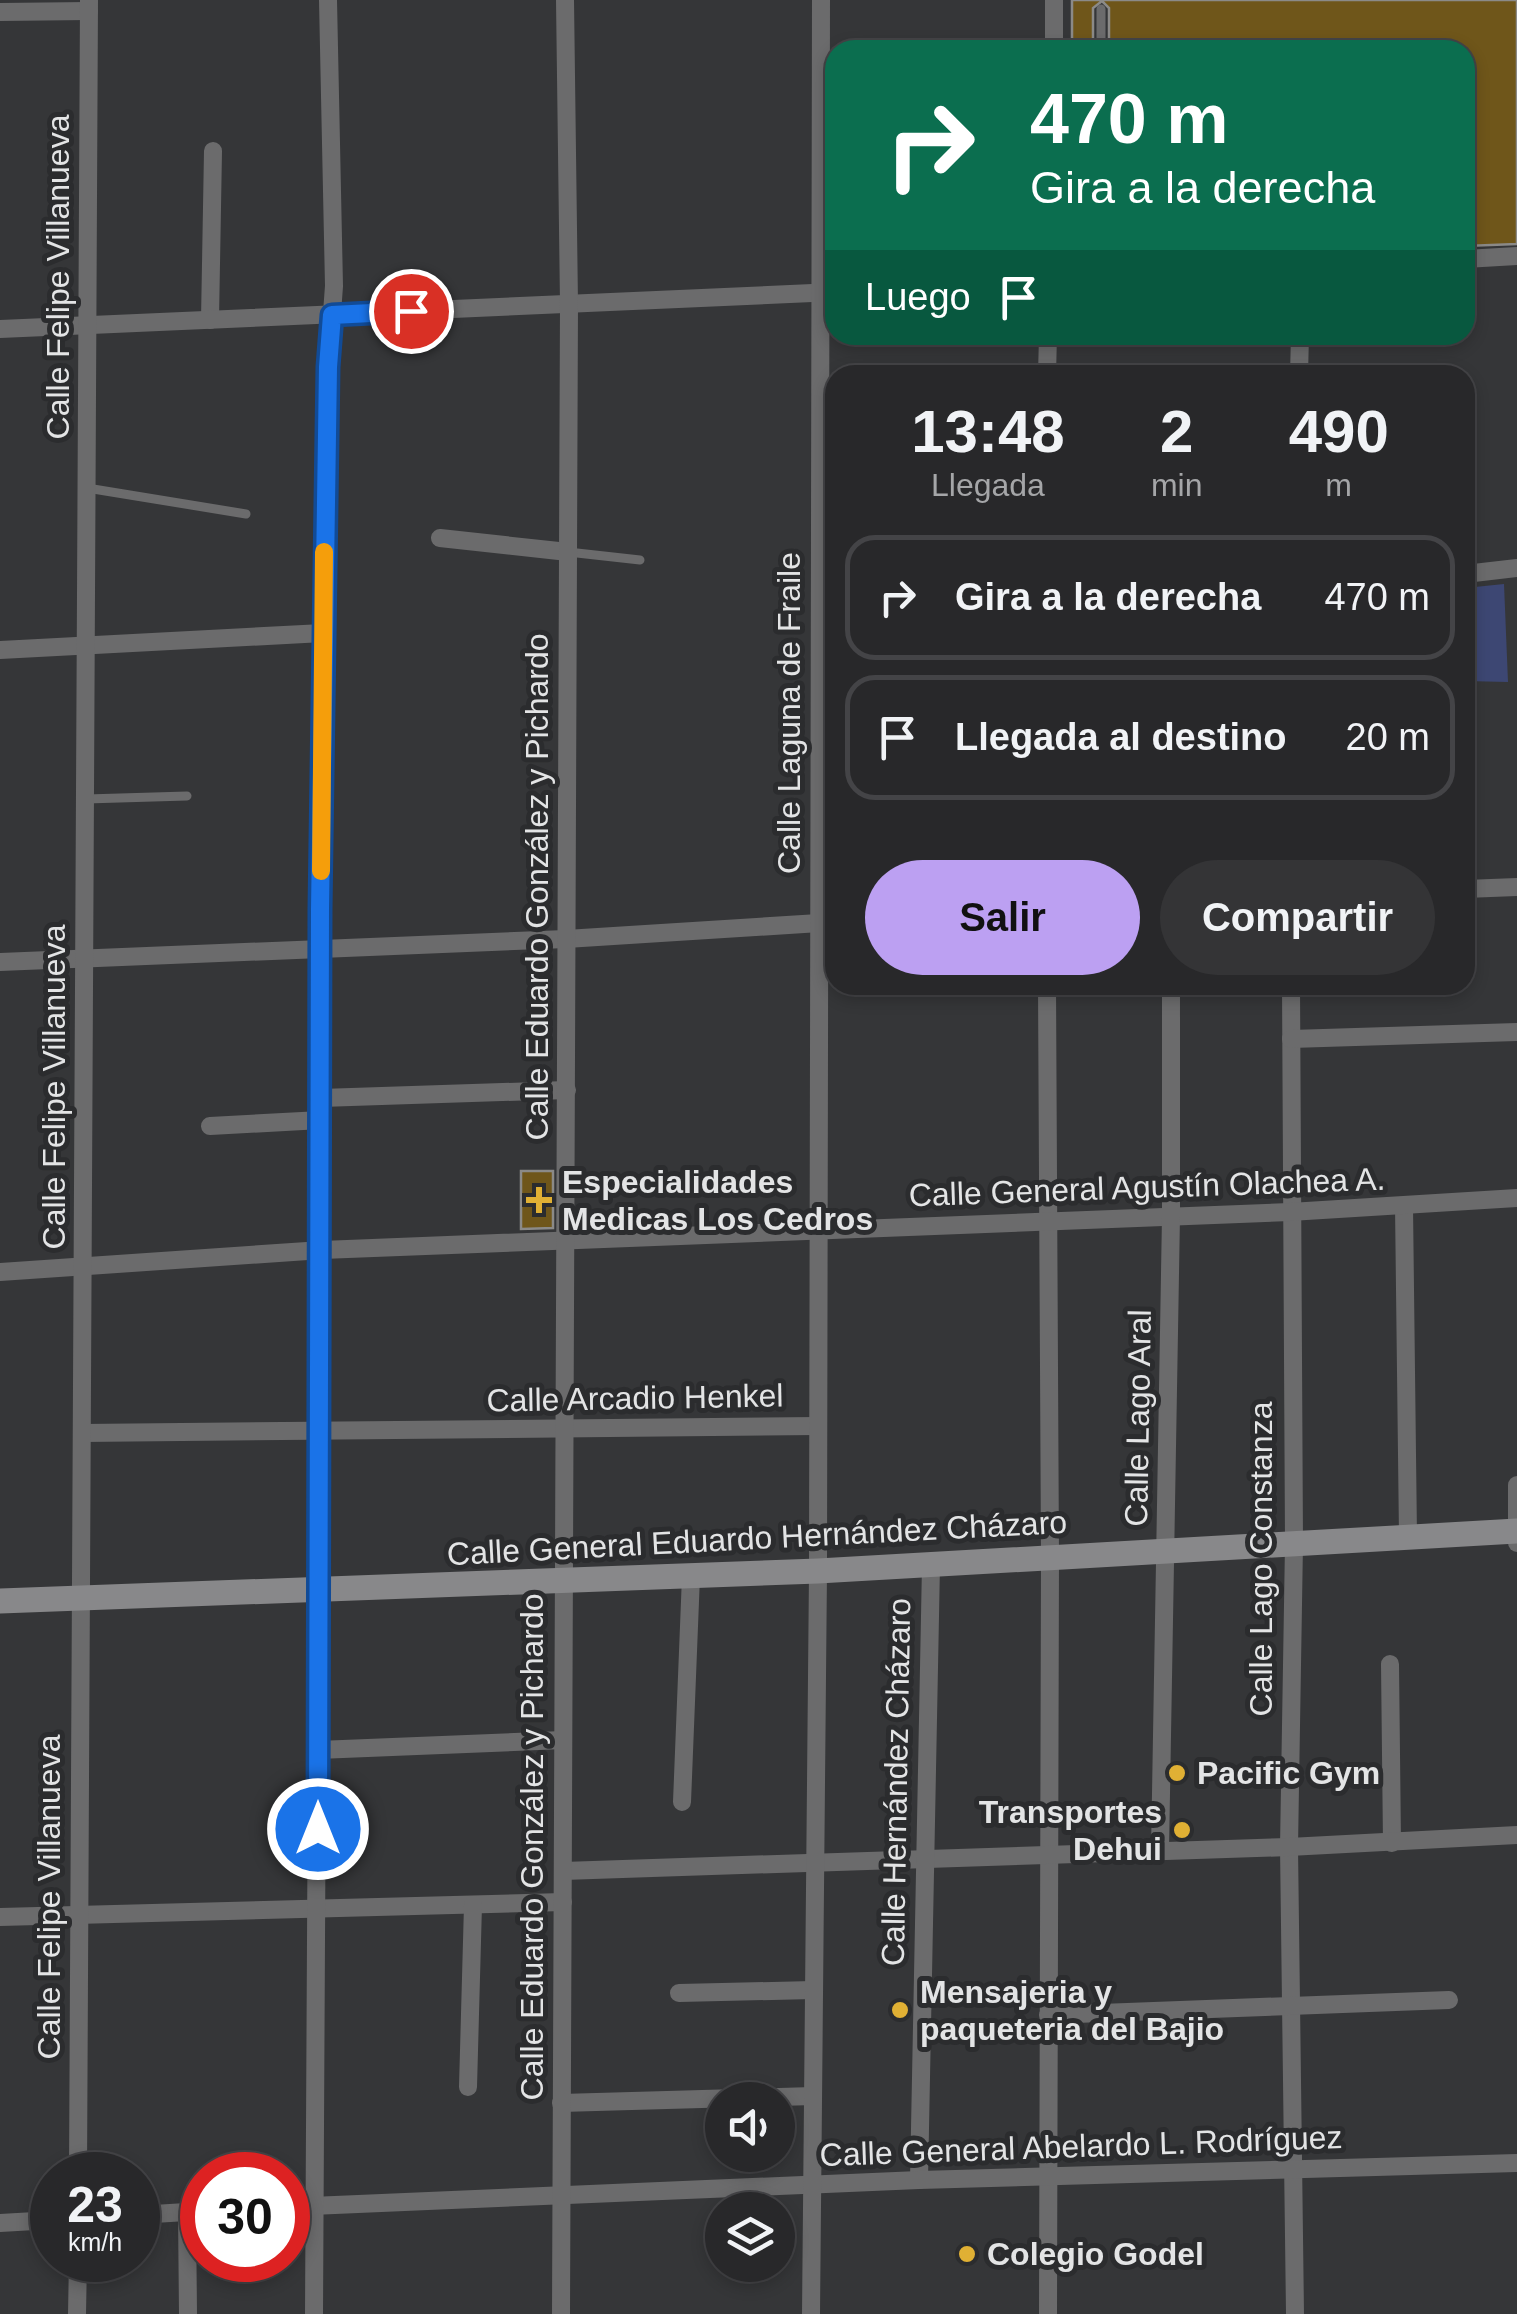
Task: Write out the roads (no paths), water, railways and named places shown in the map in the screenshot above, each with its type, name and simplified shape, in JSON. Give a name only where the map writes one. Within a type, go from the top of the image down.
[{"type":"main road","name":"Calle General Eduardo Hernández Cházaro","points":[[0,1600],[818,1571],[1517,1530]]},
{"type":"street","points":[[314,2314],[323,634],[334,256],[328,0]]},
{"type":"street","name":"Calle Eduardo González y Pichardo","points":[[561,2314],[569,304],[565,0]]},
{"type":"street","name":"Calle Laguna de Fraile","points":[[821,0],[825,167]]},
{"type":"street","points":[[1054,0],[1054,40]]},
{"type":"street","points":[[0,12],[89,6]]},
{"type":"street","name":"Calle Felipe Villanueva","points":[[78,2152],[89,6]]},
{"type":"street","points":[[210,320],[213,152]]},
{"type":"street","points":[[1475,258],[1517,256]]},
{"type":"street","points":[[0,329],[825,292]]},
{"type":"street","points":[[440,538],[568,552]]},
{"type":"street","points":[[1475,573],[1517,568]]},
{"type":"street","points":[[0,650],[323,634]]},
{"type":"street","points":[[1475,888],[1517,886]]},
{"type":"street","points":[[0,962],[566,938],[825,922]]},
{"type":"street","name":"Calle Laguna de Fraile","points":[[818,1426],[825,961]]},
{"type":"street","points":[[1047,995],[1048,2314]]},
{"type":"street","name":"Calle Lago Aral","points":[[1160,1851],[1171,995]]},
{"type":"street","name":"Calle Lago Constanza","points":[[1291,995],[1294,1544],[1289,1847],[1295,2314]]},
{"type":"street","points":[[1291,1039],[1517,1032]]},
{"type":"street","points":[[322,1098],[566,1090]]},
{"type":"street","points":[[210,1126],[321,1120]]},
{"type":"street","name":"Calle General Agustín Olachea A.","points":[[0,1272],[322,1250],[1290,1212],[1517,1198]]},
{"type":"street","points":[[1404,1206],[1408,1537]]},
{"type":"street","name":"Calle Arcadio Henkel","points":[[82,1433],[818,1426],[811,2314]]},
{"type":"street","points":[[1517,1485],[1517,1543]]},
{"type":"street","name":"Calle Hernández Cházaro","points":[[919,2180],[931,1565]]},
{"type":"street","points":[[682,1802],[690,1576]]},
{"type":"street","points":[[1390,1664],[1392,1842]]},
{"type":"street","points":[[318,1750],[563,1740]]},
{"type":"street","points":[[563,1871],[1517,1836]]},
{"type":"street","points":[[0,1917],[563,1902]]},
{"type":"street","points":[[468,2087],[473,1905]]},
{"type":"street","points":[[679,1992],[813,1990]]},
{"type":"street","points":[[1048,2014],[1449,2000]]},
{"type":"street","points":[[561,2104],[813,2096]]},
{"type":"street","name":"Calle General Abelardo L. Rodríguez","points":[[310,2205],[919,2180],[1517,2164]]},
{"type":"street","points":[[0,2223],[30,2221]]},
{"type":"street","points":[[77,2314],[78,2282]]},
{"type":"street","points":[[188,2314],[190,2282]]},
{"type":"lane","points":[[1101,10],[1101,40]]},
{"type":"lane","points":[[87,488],[246,514]]},
{"type":"lane","points":[[568,552],[640,560]]},
{"type":"lane","points":[[86,799],[187,796]]},
{"type":"place","name":"Especialidades Medicas Los Cedros","points":[[539,1200]]},
{"type":"place","name":"Pacific Gym","points":[[1177,1773]]},
{"type":"place","name":"Transportes Dehui","points":[[1182,1830]]},
{"type":"place","name":"Mensajeria y paqueteria del Bajio","points":[[900,2010]]},
{"type":"place","name":"Colegio Godel","points":[[967,2254]]}]
